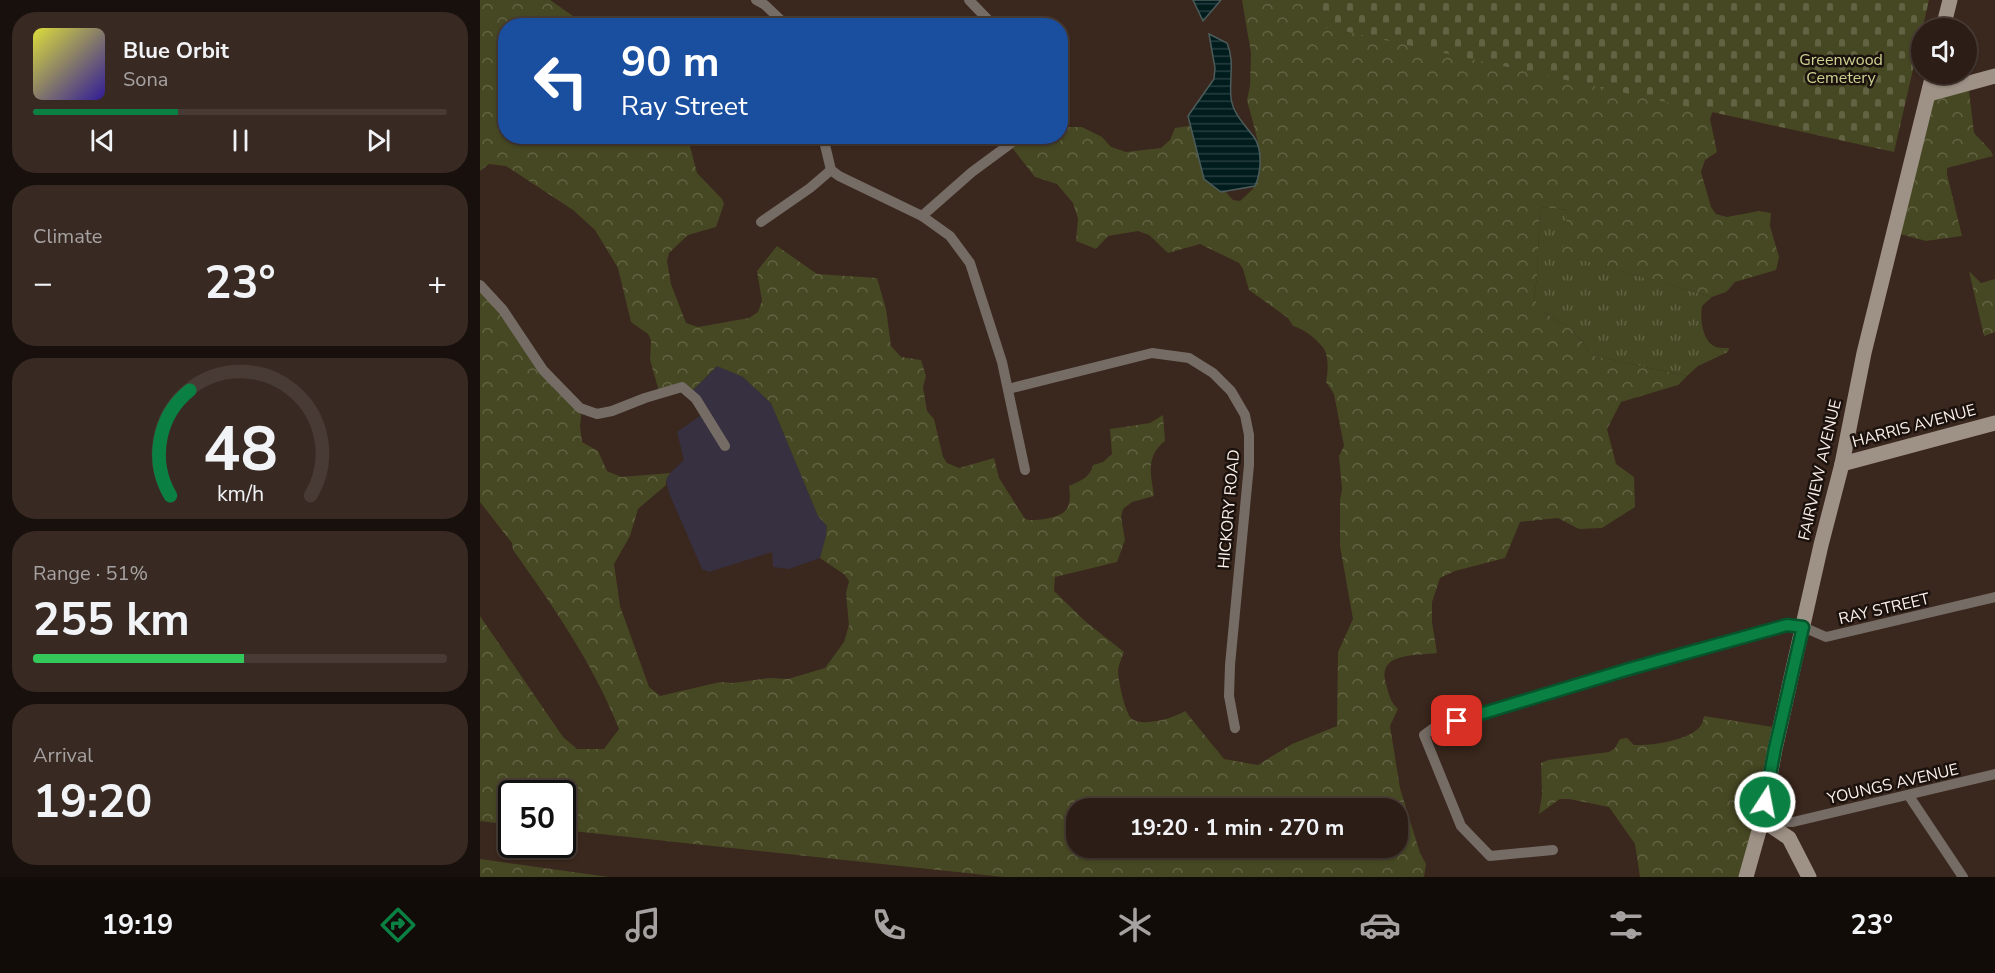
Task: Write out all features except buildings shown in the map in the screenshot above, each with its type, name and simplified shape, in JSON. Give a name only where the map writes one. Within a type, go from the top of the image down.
[{"type":"main road","points":[[1946,18],[1950,0]]},
{"type":"main road","points":[[1929,94],[1995,76]]},
{"type":"main road","name":"FAIRVIEW AVENUE","points":[[1746,877],[1762,820],[1775,748],[1821,545],[1842,464],[1864,354],[1931,84]]},
{"type":"main road","name":"HARRIS AVENUE","points":[[1842,464],[1995,423]]},
{"type":"main road","points":[[1762,820],[1789,838],[1809,877]]},
{"type":"street","points":[[756,0],[779,18]]},
{"type":"street","points":[[969,0],[986,18]]},
{"type":"street","points":[[825,144],[831,170],[922,216],[950,236],[970,263],[1002,362],[1025,470]]},
{"type":"street","points":[[922,216],[972,172],[1011,144]]},
{"type":"street","points":[[761,222],[810,188],[831,170]]},
{"type":"street","points":[[480,285],[503,310],[543,370],[580,408],[597,414],[612,411],[682,387],[696,399],[724,446]]},
{"type":"street","name":"HICKORY ROAD","points":[[1008,389],[1152,353],[1189,358],[1213,373],[1231,392],[1245,415],[1250,435],[1230,665],[1229,696],[1235,728]]},
{"type":"street","name":"RAY STREET","points":[[1553,850],[1490,856],[1461,826],[1424,735],[1435,728],[1629,669],[1787,625],[1803,627],[1826,637],[1995,597]]},
{"type":"street","name":"YOUNGS AVENUE","points":[[1762,820],[1793,822],[1995,774]]},
{"type":"street","points":[[1909,796],[1963,877]]},
{"type":"shaded area","points":[[717,366],[743,377],[771,403],[818,516],[827,526],[820,558],[789,569],[773,567],[772,552],[709,572],[702,569],[669,493],[666,480],[684,460],[677,432],[704,413],[692,391]]},
{"type":"green space","points":[[480,0],[550,0],[579,18],[498,18],[498,144],[706,144],[707,146],[690,146],[697,173],[724,204],[716,227],[688,235],[669,253],[667,261],[671,284],[686,323],[698,327],[749,318],[758,312],[762,301],[757,271],[777,246],[817,274],[877,278],[886,309],[891,346],[901,357],[921,360],[926,376],[923,387],[927,411],[934,419],[943,457],[947,463],[959,468],[994,458],[999,478],[1025,519],[1028,520],[1052,517],[1066,510],[1070,500],[1069,486],[1084,478],[1090,473],[1093,465],[1103,462],[1112,454],[1110,429],[1150,423],[1163,415],[1165,441],[1154,453],[1151,466],[1154,496],[1132,502],[1123,509],[1121,517],[1125,540],[1117,562],[1055,577],[1054,591],[1086,622],[1124,652],[1118,674],[1124,704],[1132,719],[1151,722],[1167,719],[1185,711],[1224,759],[1258,765],[1292,744],[1337,726],[1338,652],[1353,619],[1340,546],[1342,489],[1339,456],[1344,446],[1334,394],[1326,382],[1328,365],[1326,352],[1310,335],[1293,326],[1288,318],[1249,290],[1239,263],[1200,244],[1168,253],[1149,235],[1138,231],[1108,236],[1096,249],[1076,241],[1078,219],[1073,203],[1057,184],[1035,177],[1011,144],[1068,144],[1068,127],[1082,127],[1102,137],[1111,147],[1126,152],[1161,148],[1170,140],[1175,128],[1196,125],[1206,170],[1233,200],[1240,201],[1253,189],[1260,161],[1258,142],[1247,100],[1250,86],[1251,53],[1242,0],[1331,0],[1715,105],[1710,119],[1717,152],[1705,160],[1701,172],[1711,207],[1716,214],[1727,217],[1759,211],[1771,213],[1770,226],[1779,257],[1776,270],[1735,282],[1726,292],[1712,297],[1562,254],[1568,210],[1540,207],[1534,299],[1545,313],[1571,329],[1594,356],[1687,376],[1678,385],[1621,402],[1607,429],[1616,464],[1634,477],[1635,507],[1602,528],[1579,529],[1558,518],[1520,522],[1505,558],[1455,571],[1440,578],[1432,602],[1432,622],[1437,653],[1409,656],[1392,661],[1384,674],[1391,701],[1398,709],[1390,726],[1403,798],[1066,798],[1066,858],[1408,858],[1408,814],[1420,853],[1426,864],[1424,877],[1004,877],[576,831],[576,780],[498,780],[498,823],[480,821],[480,616],[563,737],[577,749],[604,749],[619,729],[598,682],[572,636],[513,550],[512,543],[480,502],[480,283],[542,368],[582,407],[580,426],[582,442],[598,451],[607,471],[621,477],[670,473],[666,485],[638,509],[630,536],[614,564],[620,606],[649,687],[660,696],[720,682],[788,679],[825,668],[844,642],[849,625],[846,593],[849,581],[845,575],[820,558],[827,526],[818,516],[771,403],[743,377],[717,366],[692,391],[659,391],[650,360],[651,340],[648,334],[631,322],[618,268],[595,230],[573,210],[506,166],[489,164],[480,171]]},
{"type":"green space","name":"Greenwood Cemetery","points":[[1318,0],[1929,0],[1925,18],[1911,18],[1911,78],[1894,152],[1321,26]]},
{"type":"green space","points":[[1968,84],[1974,133],[1993,156],[1947,168],[1962,236],[1926,241],[1896,233],[1928,97]]},
{"type":"green space","points":[[1540,207],[1568,210],[1563,254],[1712,297],[1702,306],[1704,334],[1714,346],[1729,348],[1728,352],[1698,366],[1687,376],[1594,356],[1571,329],[1545,313],[1534,300]]},
{"type":"green space","points":[[1969,271],[1981,283],[1995,279],[1995,332],[1984,336]]},
{"type":"green space","points":[[1704,716],[1779,728],[1746,877],[1640,877],[1635,844],[1609,807],[1560,799],[1539,814],[1542,795],[1541,763],[1548,760],[1609,752],[1615,748],[1620,739],[1627,738],[1634,745],[1641,745],[1681,738],[1696,730],[1702,724]]},
{"type":"green space","points":[[480,859],[609,877],[480,877]]},
{"type":"water","points":[[1193,0],[1221,0],[1203,21]]},
{"type":"water","points":[[1209,34],[1227,43],[1231,63],[1232,104],[1259,148],[1260,168],[1255,186],[1221,192],[1204,179],[1188,116],[1214,79],[1215,68]]},
{"type":"route","points":[[1457,721],[1629,669],[1787,625],[1803,627],[1765,802]]}]
